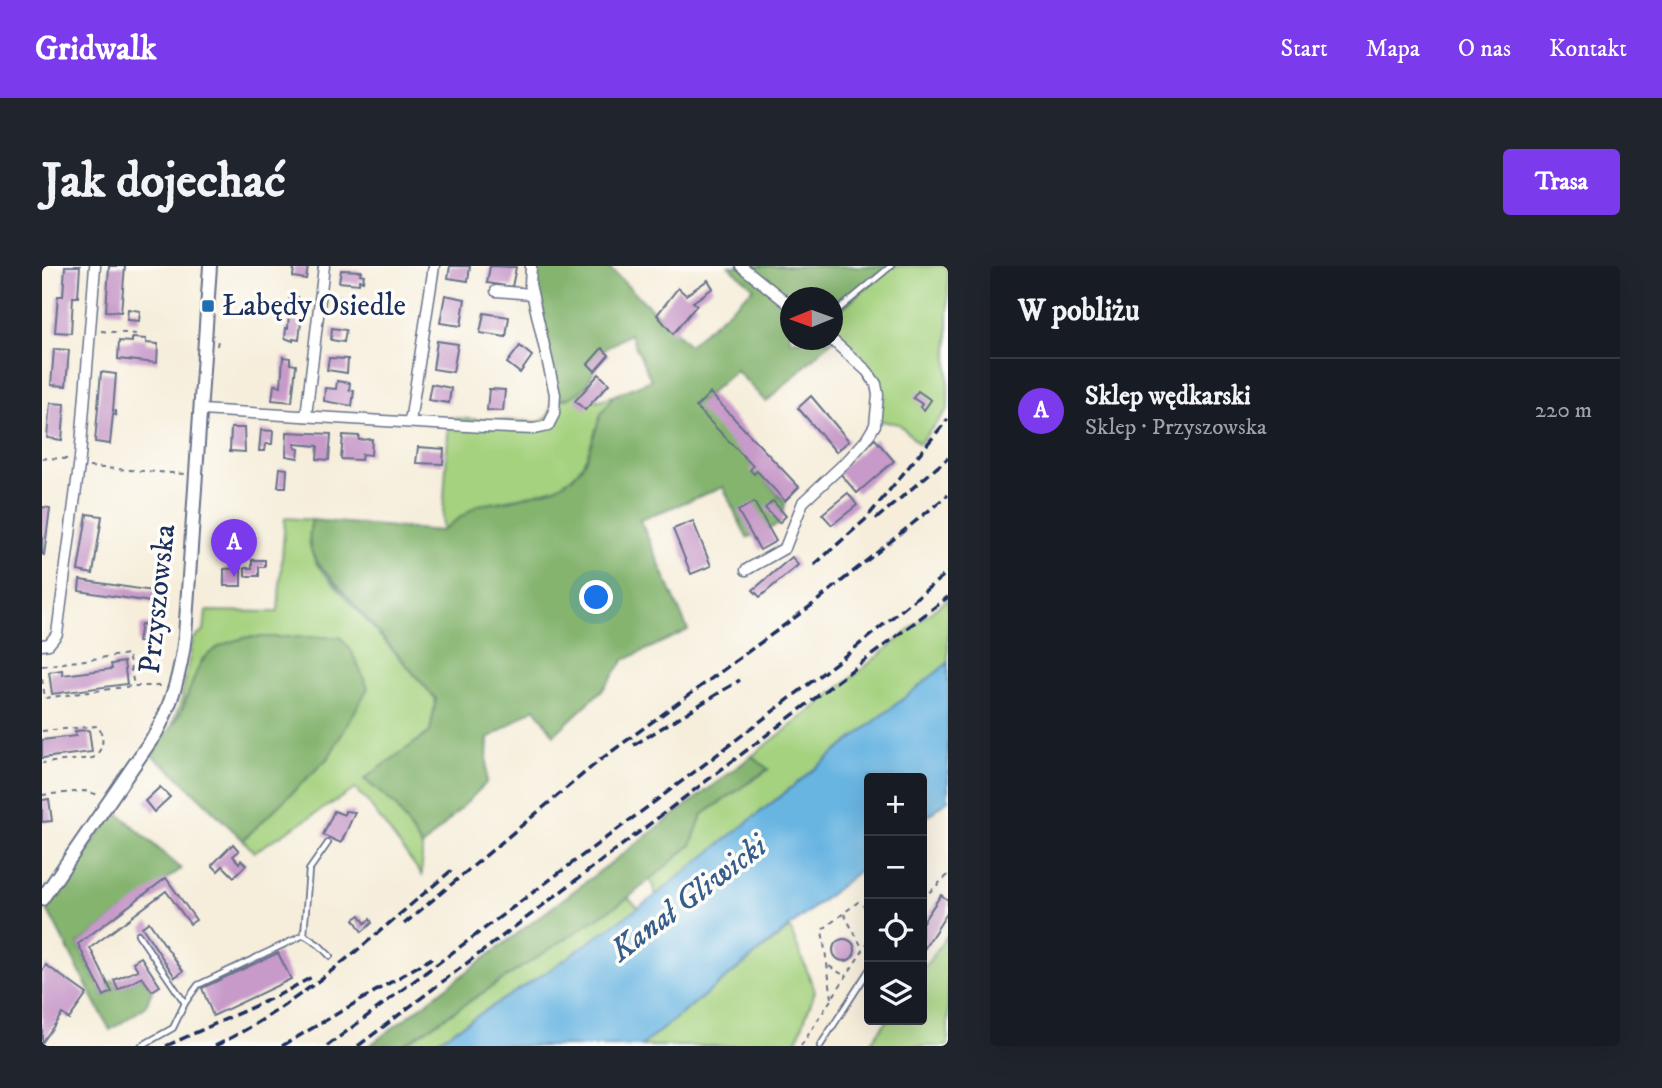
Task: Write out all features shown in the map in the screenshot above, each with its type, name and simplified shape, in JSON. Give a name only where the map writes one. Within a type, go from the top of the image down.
[{"type":"street","points":[[42,645],[49,644],[57,634],[80,458],[95,266]]},
{"type":"street","name":"Przyszowska","points":[[42,899],[156,733],[173,698],[185,636],[210,266]]},
{"type":"street","points":[[306,416],[324,266]]},
{"type":"street","points":[[410,422],[434,266]]},
{"type":"street","points":[[201,410],[534,429],[548,426],[555,414],[555,394],[532,294],[531,266]]},
{"type":"street","points":[[741,266],[780,297]]},
{"type":"street","points":[[496,291],[532,294]]},
{"type":"street","points":[[746,570],[785,548],[803,502],[849,459],[866,440],[874,425],[878,395],[876,384],[843,350]]},
{"type":"lane","points":[[843,306],[891,266]]},
{"type":"lane","points":[[304,935],[309,870],[328,843]]},
{"type":"lane","points":[[138,934],[185,1003]]},
{"type":"lane","points":[[304,935],[330,956]]},
{"type":"lane","points":[[141,1046],[173,1028],[185,1003],[198,985],[304,935]]},
{"type":"lane","points":[[820,1046],[864,978]]},
{"type":"path","points":[[96,331],[137,334],[137,337]]},
{"type":"path","points":[[42,458],[75,460]]},
{"type":"path","points":[[85,466],[187,475]]},
{"type":"path","points":[[42,666],[128,654],[134,686]]},
{"type":"path","points":[[42,680],[43,698],[134,686],[167,687]]},
{"type":"path","points":[[42,731],[98,726],[103,743],[99,754],[93,758],[42,762]]},
{"type":"path","points":[[42,795],[85,791],[101,797]]},
{"type":"path","points":[[927,894],[948,875]]},
{"type":"path","points":[[832,998],[822,930],[858,902],[864,906]]},
{"type":"path","points":[[801,1046],[864,950],[844,914]]},
{"type":"path","points":[[827,965],[846,977]]},
{"type":"green space","points":[[528,266],[607,266],[689,345],[754,288],[729,266],[891,266],[843,307],[843,287],[780,287],[780,350],[822,350],[766,402],[736,370],[701,401],[785,503],[780,524],[747,538],[723,487],[640,520],[688,630],[624,660],[603,689],[554,735],[535,708],[488,739],[486,783],[422,847],[395,805],[364,779],[430,732],[436,699],[317,562],[310,543],[312,520],[441,531],[478,505],[512,500],[555,488],[573,477],[581,468],[601,414],[613,396],[651,380],[630,334],[600,352],[590,379],[580,392],[564,399],[553,400]]},
{"type":"green space","points":[[891,266],[948,266],[948,409],[919,444],[899,424],[874,420],[877,402],[867,366],[843,343],[843,304]]},
{"type":"green space","points":[[590,383],[597,401],[613,396],[602,416],[586,459],[573,476],[545,493],[486,505],[442,531],[449,418],[539,422],[547,416],[553,400],[568,399]]},
{"type":"green space","points":[[285,518],[312,520],[310,544],[318,566],[436,699],[430,732],[365,779],[395,805],[422,847],[422,875],[355,789],[254,852],[243,840],[329,757],[340,637],[316,638],[203,658],[171,728],[182,698],[193,639],[204,631],[206,611],[278,612]]},
{"type":"green space","points":[[948,598],[948,663],[656,895],[650,879],[691,845],[702,815],[768,770],[752,756]]},
{"type":"green space","points":[[248,637],[340,637],[352,652],[368,688],[329,757],[243,840],[171,770],[151,755],[177,719],[196,673],[208,655],[230,642]]},
{"type":"green space","points":[[752,756],[768,769],[702,815],[691,845],[628,898],[401,1046],[369,1046]]},
{"type":"green space","points":[[116,811],[181,869],[78,944],[104,996],[111,992],[108,983],[114,980],[118,989],[142,977],[152,991],[145,1007],[110,1030],[46,907]]},
{"type":"green space","points":[[628,898],[639,908],[551,969],[429,1046],[401,1046]]},
{"type":"green space","points":[[790,928],[815,991],[795,1046],[641,1046]]},
{"type":"green space","points":[[948,934],[948,1046],[868,1046],[883,1025],[927,1025],[927,964]]},
{"type":"water","name":"Kanał Gliwicki","points":[[948,663],[948,800],[927,817],[927,773],[864,773],[864,867],[641,1046],[429,1046],[551,969],[656,895]]},
{"type":"building","points":[[65,266],[80,266],[78,297],[73,297],[71,333],[55,332],[58,296],[63,296]]},
{"type":"building","points":[[109,266],[125,266],[121,312],[106,311]]},
{"type":"building","points":[[294,266],[308,267],[306,279],[293,277]]},
{"type":"building","points":[[450,266],[470,266],[468,281],[448,278]]},
{"type":"building","points":[[490,266],[516,267],[512,287],[487,283]]},
{"type":"building","points":[[341,270],[361,271],[360,274],[364,275],[363,281],[359,280],[359,284],[339,282]]},
{"type":"building","points":[[708,280],[713,288],[693,302],[697,305],[673,334],[657,315],[678,288],[686,295]]},
{"type":"building","points":[[445,295],[465,299],[461,326],[440,323]]},
{"type":"building","points":[[290,296],[298,297],[297,303],[303,304],[299,340],[293,341],[285,338]]},
{"type":"building","points":[[335,299],[379,303],[378,313],[353,310],[354,307],[348,307],[347,313],[334,311]]},
{"type":"building","points":[[128,309],[140,311],[139,321],[127,320]]},
{"type":"building","points":[[484,313],[509,317],[506,337],[480,333]]},
{"type":"building","points":[[332,328],[346,330],[344,342],[331,340]]},
{"type":"building","points":[[132,338],[146,339],[146,343],[158,344],[157,363],[118,359],[119,341],[132,342]]},
{"type":"building","points":[[437,341],[458,344],[453,372],[433,369]]},
{"type":"building","points":[[520,346],[532,356],[520,373],[507,363]]},
{"type":"building","points":[[602,348],[609,355],[595,371],[588,364]]},
{"type":"building","points":[[54,349],[69,350],[66,386],[51,385]]},
{"type":"building","points":[[283,357],[290,358],[290,364],[296,365],[292,402],[272,400],[274,385],[281,386]]},
{"type":"building","points":[[329,358],[348,359],[347,373],[327,370]]},
{"type":"building","points":[[101,372],[116,374],[113,411],[116,411],[116,415],[113,414],[110,444],[95,442]]},
{"type":"building","points":[[599,374],[609,384],[585,410],[575,401]]},
{"type":"building","points":[[337,381],[350,383],[349,390],[354,391],[352,406],[324,401],[325,388],[336,389]]},
{"type":"building","points":[[431,384],[451,388],[449,403],[428,400]]},
{"type":"building","points":[[489,389],[505,390],[503,411],[487,410]]},
{"type":"building","points":[[918,391],[931,400],[924,410],[920,407],[922,404],[913,398]]},
{"type":"building","points":[[710,393],[799,487],[785,501],[757,471],[754,474],[750,470],[753,466],[696,407]]},
{"type":"building","points":[[811,396],[849,441],[836,452],[798,408]]},
{"type":"building","points":[[50,403],[65,404],[62,440],[47,438]]},
{"type":"building","points":[[231,428],[244,428],[245,452],[230,451]]},
{"type":"building","points":[[261,430],[273,431],[272,444],[266,444],[265,451],[259,451]]},
{"type":"building","points":[[287,432],[331,434],[329,460],[317,459],[318,446],[295,444],[295,448],[299,449],[298,458],[286,456]]},
{"type":"building","points":[[343,435],[359,436],[359,440],[372,439],[371,455],[362,454],[361,460],[341,459]]},
{"type":"building","points":[[875,439],[894,461],[857,493],[838,471]]},
{"type":"building","points":[[418,447],[444,449],[443,464],[416,463]]},
{"type":"building","points":[[280,468],[287,469],[286,487],[278,487]]},
{"type":"building","points":[[848,493],[857,505],[832,525],[822,514]]},
{"type":"building","points":[[773,501],[786,516],[779,523],[765,508]]},
{"type":"building","points":[[754,502],[776,541],[760,550],[738,511]]},
{"type":"building","points":[[42,507],[50,508],[44,555],[42,554]]},
{"type":"building","points":[[87,514],[102,516],[93,574],[78,571]]},
{"type":"building","points":[[693,521],[711,566],[691,574],[673,529]]},
{"type":"building","points":[[792,557],[798,565],[760,597],[753,590]]},
{"type":"building","points":[[252,560],[265,560],[265,567],[259,567],[259,576],[245,576],[245,568],[252,568]]},
{"type":"building","points":[[241,568],[241,586],[224,586],[224,569]]},
{"type":"building","points":[[80,580],[166,593],[164,604],[79,591]]},
{"type":"building","points":[[141,624],[153,625],[150,644],[138,642]]},
{"type":"building","points":[[124,662],[127,684],[52,694],[49,672],[62,670],[63,675],[112,669],[111,664]]},
{"type":"building","points":[[89,730],[92,752],[42,758],[42,740],[76,736],[75,731]]},
{"type":"building","points":[[160,787],[170,797],[154,812],[145,801]]},
{"type":"building","points":[[49,799],[52,821],[42,822],[42,800]]},
{"type":"building","points":[[334,811],[344,815],[345,811],[355,812],[341,843],[323,835]]},
{"type":"building","points":[[233,844],[239,851],[233,856],[239,863],[241,860],[246,865],[234,877],[223,866],[218,871],[212,865]]},
{"type":"building","points":[[166,878],[196,920],[190,924],[166,891],[90,948],[112,992],[104,996],[78,944]]},
{"type":"building","points":[[941,895],[948,900],[948,912],[927,944],[927,916]]},
{"type":"building","points":[[360,915],[365,923],[370,919],[372,923],[362,932],[354,919]]},
{"type":"building","points":[[149,922],[183,971],[175,977],[142,927]]},
{"type":"building","points":[[844,939],[852,942],[855,950],[852,958],[844,961],[836,958],[833,950],[836,942]]},
{"type":"building","points":[[278,953],[291,979],[213,1016],[202,988]]},
{"type":"building","points":[[141,957],[160,986],[152,991],[142,977],[118,990],[114,980],[138,970],[133,962]]},
{"type":"building","points":[[46,965],[87,994],[69,1019],[62,1014],[42,1043],[42,971]]},
{"type":"railway","points":[[814,565],[865,520],[948,419]]},
{"type":"railway","points":[[876,519],[948,458]]},
{"type":"railway","points":[[404,924],[600,760],[812,605],[948,495]]},
{"type":"railway","points":[[327,1046],[701,767],[948,572]]},
{"type":"railway","points":[[358,1046],[948,597]]},
{"type":"railway","points":[[634,745],[740,680]]},
{"type":"railway","points":[[215,1046],[248,1028],[310,987],[453,869]]},
{"type":"railway","points":[[282,1046],[432,958]]},
{"type":"railway","points":[[166,1046],[277,996],[312,977]]},
{"type":"place","name":"Łabędy Osiedle","points":[[208,306]]},
{"type":"place","name":"Sklep wędkarski","points":[[234,577]]}]
